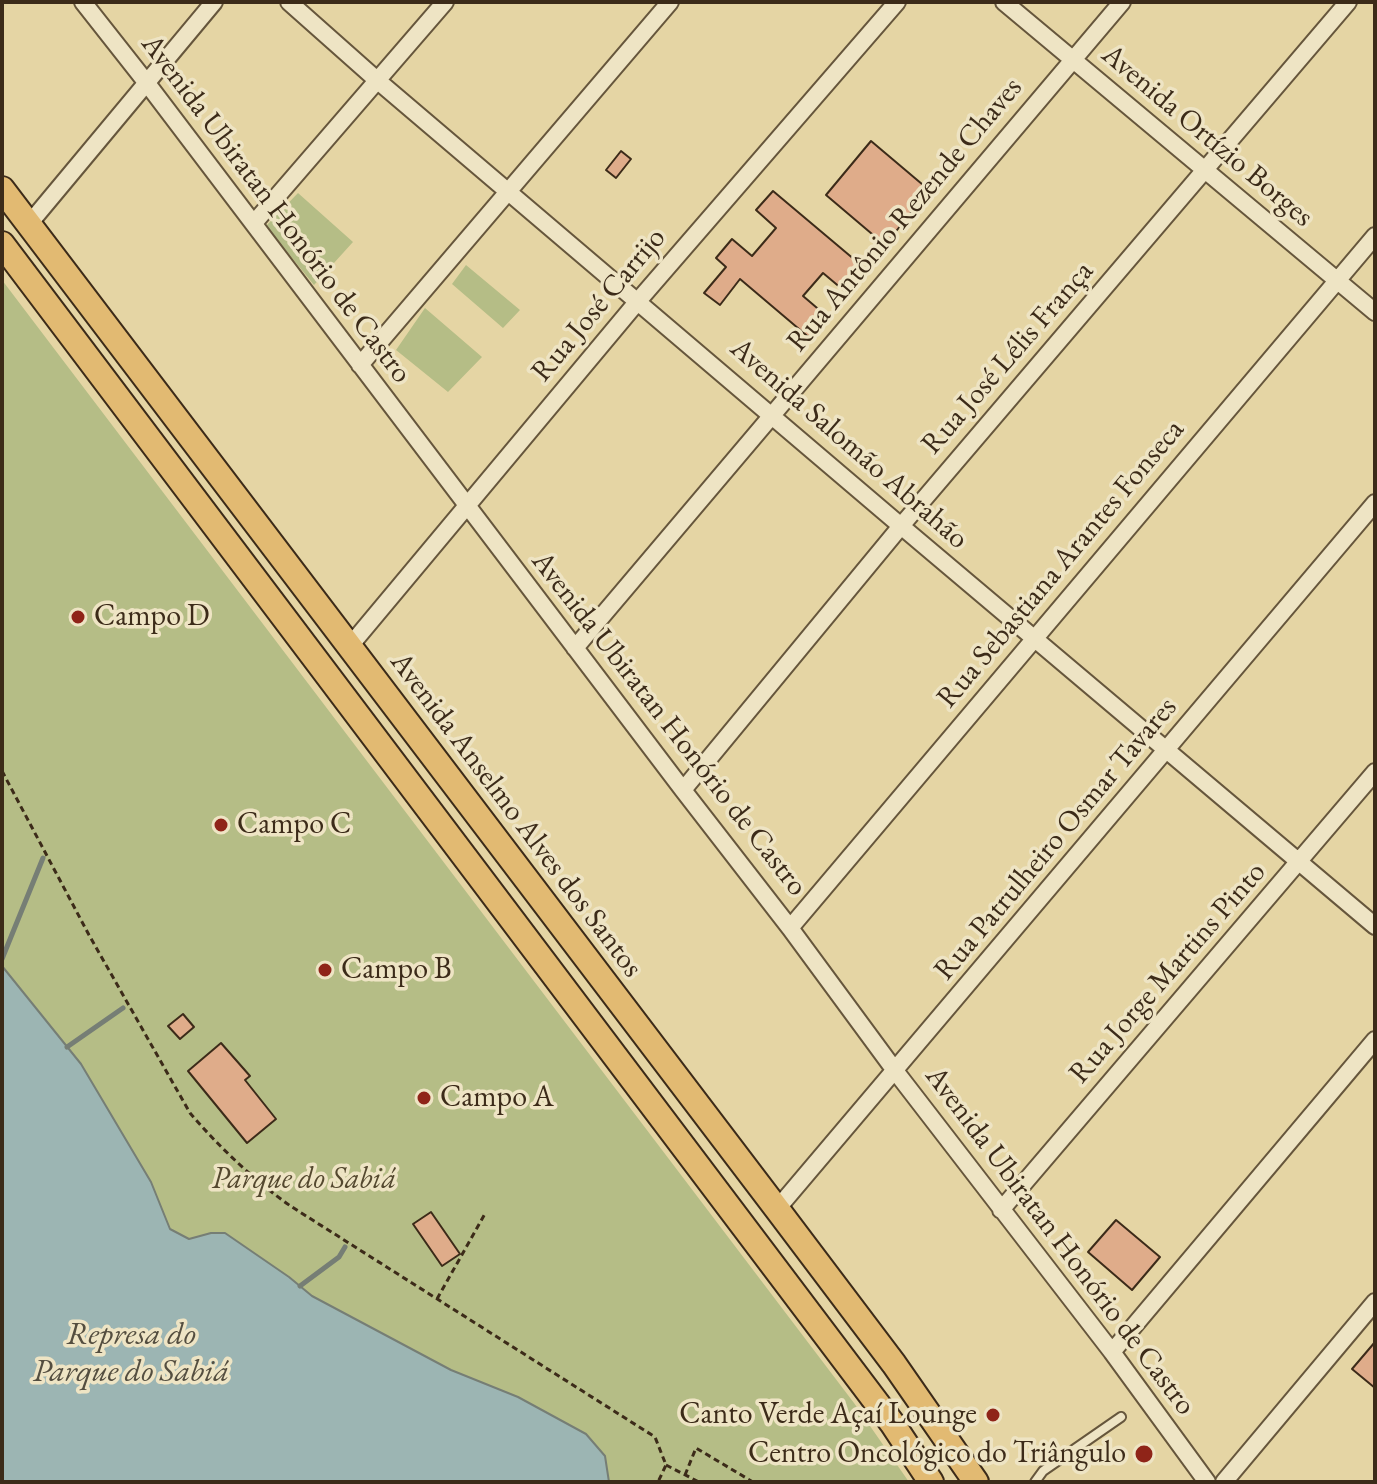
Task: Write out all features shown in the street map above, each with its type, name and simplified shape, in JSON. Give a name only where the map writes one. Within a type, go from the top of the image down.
[{"type":"main road","name":"Avenida Anselmo Alves dos Santos","points":[[2,189],[894,1364],[976,1482]]},
{"type":"main road","points":[[2,244],[882,1410],[931,1482]]},
{"type":"main road","points":[[146,435],[160,435],[177,422]]},
{"type":"main road","points":[[179,480],[207,461]]},
{"type":"street","name":"Avenida Ubiratan Honório de Castro","points":[[83,2],[790,928],[1207,1482]]},
{"type":"street","points":[[29,224],[214,2]]},
{"type":"street","name":"Avenida Salomão Abrahão","points":[[289,2],[901,526],[1375,926]]},
{"type":"street","points":[[254,223],[445,2]]},
{"type":"street","points":[[360,365],[670,2]]},
{"type":"street","name":"Rua José Carrijo","points":[[349,647],[638,301],[897,2]]},
{"type":"street","name":"Avenida Ortízio Borges","points":[[1004,2],[1375,312]]},
{"type":"street","name":"Rua Antônio Rezende Chaves","points":[[575,648],[1122,2]]},
{"type":"street","name":"Rua José Lélis França","points":[[683,790],[901,526],[1348,2]]},
{"type":"street","name":"Rua Sebastiana Arantes Fonseca","points":[[790,928],[1375,236]]},
{"type":"street","name":"Rua Patrulheiro Osmar Tavares","points":[[777,1209],[1375,503]]},
{"type":"street","name":"Rua Jorge Martins Pinto","points":[[1001,1210],[1375,772]]},
{"type":"street","points":[[1112,1352],[1375,1040]]},
{"type":"street","points":[[1224,1482],[1375,1302]]},
{"type":"lane","points":[[1035,1482],[1043,1471],[1121,1417]]},
{"type":"path","points":[[2,771],[89,935],[190,1113],[215,1140],[281,1200],[655,1437],[666,1465],[699,1482]]},
{"type":"path","points":[[437,1299],[486,1212]]},
{"type":"path","points":[[685,1475],[696,1448],[751,1482]]},
{"type":"path","points":[[658,1482],[666,1465]]},
{"type":"green space","points":[[298,193],[353,242],[314,285],[266,226]]},
{"type":"green space","points":[[466,265],[520,310],[503,328],[452,284]]},
{"type":"green space","name":"Parque do Sabiá","points":[[2,280],[854,1403],[909,1482],[2,1482]]},
{"type":"green space","points":[[425,308],[482,357],[448,392],[396,350]]},
{"type":"water","name":"Represa do Parque do Sabiá","points":[[2,966],[81,1064],[151,1182],[170,1229],[189,1239],[225,1233],[312,1296],[451,1370],[518,1397],[586,1434],[605,1456],[609,1482],[2,1482]]},
{"type":"building","points":[[871,141],[929,190],[885,245],[826,195]]},
{"type":"building","points":[[621,151],[631,159],[616,178],[606,170]]},
{"type":"building","points":[[773,191],[868,271],[848,294],[823,273],[803,296],[830,319],[812,340],[740,279],[720,305],[704,293],[726,267],[716,258],[732,239],[752,256],[776,228],[756,210]]},
{"type":"building","points":[[183,1014],[194,1027],[180,1039],[168,1026]]},
{"type":"building","points":[[221,1043],[250,1076],[245,1080],[276,1119],[247,1143],[188,1071]]},
{"type":"building","points":[[431,1212],[460,1254],[442,1266],[413,1224]]},
{"type":"building","points":[[1116,1220],[1160,1257],[1132,1290],[1088,1252]]},
{"type":"building","points":[[1375,1342],[1375,1388],[1352,1369]]},
{"type":"waterway","points":[[2,959],[43,858]]},
{"type":"waterway","points":[[67,1047],[123,1008]]},
{"type":"waterway","points":[[300,1286],[339,1257],[345,1247]]},
{"type":"place","name":"Campo D","points":[[78,617]]},
{"type":"place","name":"Campo C","points":[[221,825]]},
{"type":"place","name":"Campo B","points":[[325,970]]},
{"type":"place","name":"Campo A","points":[[424,1098]]},
{"type":"place","name":"Canto Verde Açaí Lounge","points":[[993,1415]]},
{"type":"place","name":"Centro Oncológico do Triângulo","points":[[1144,1454]]}]
